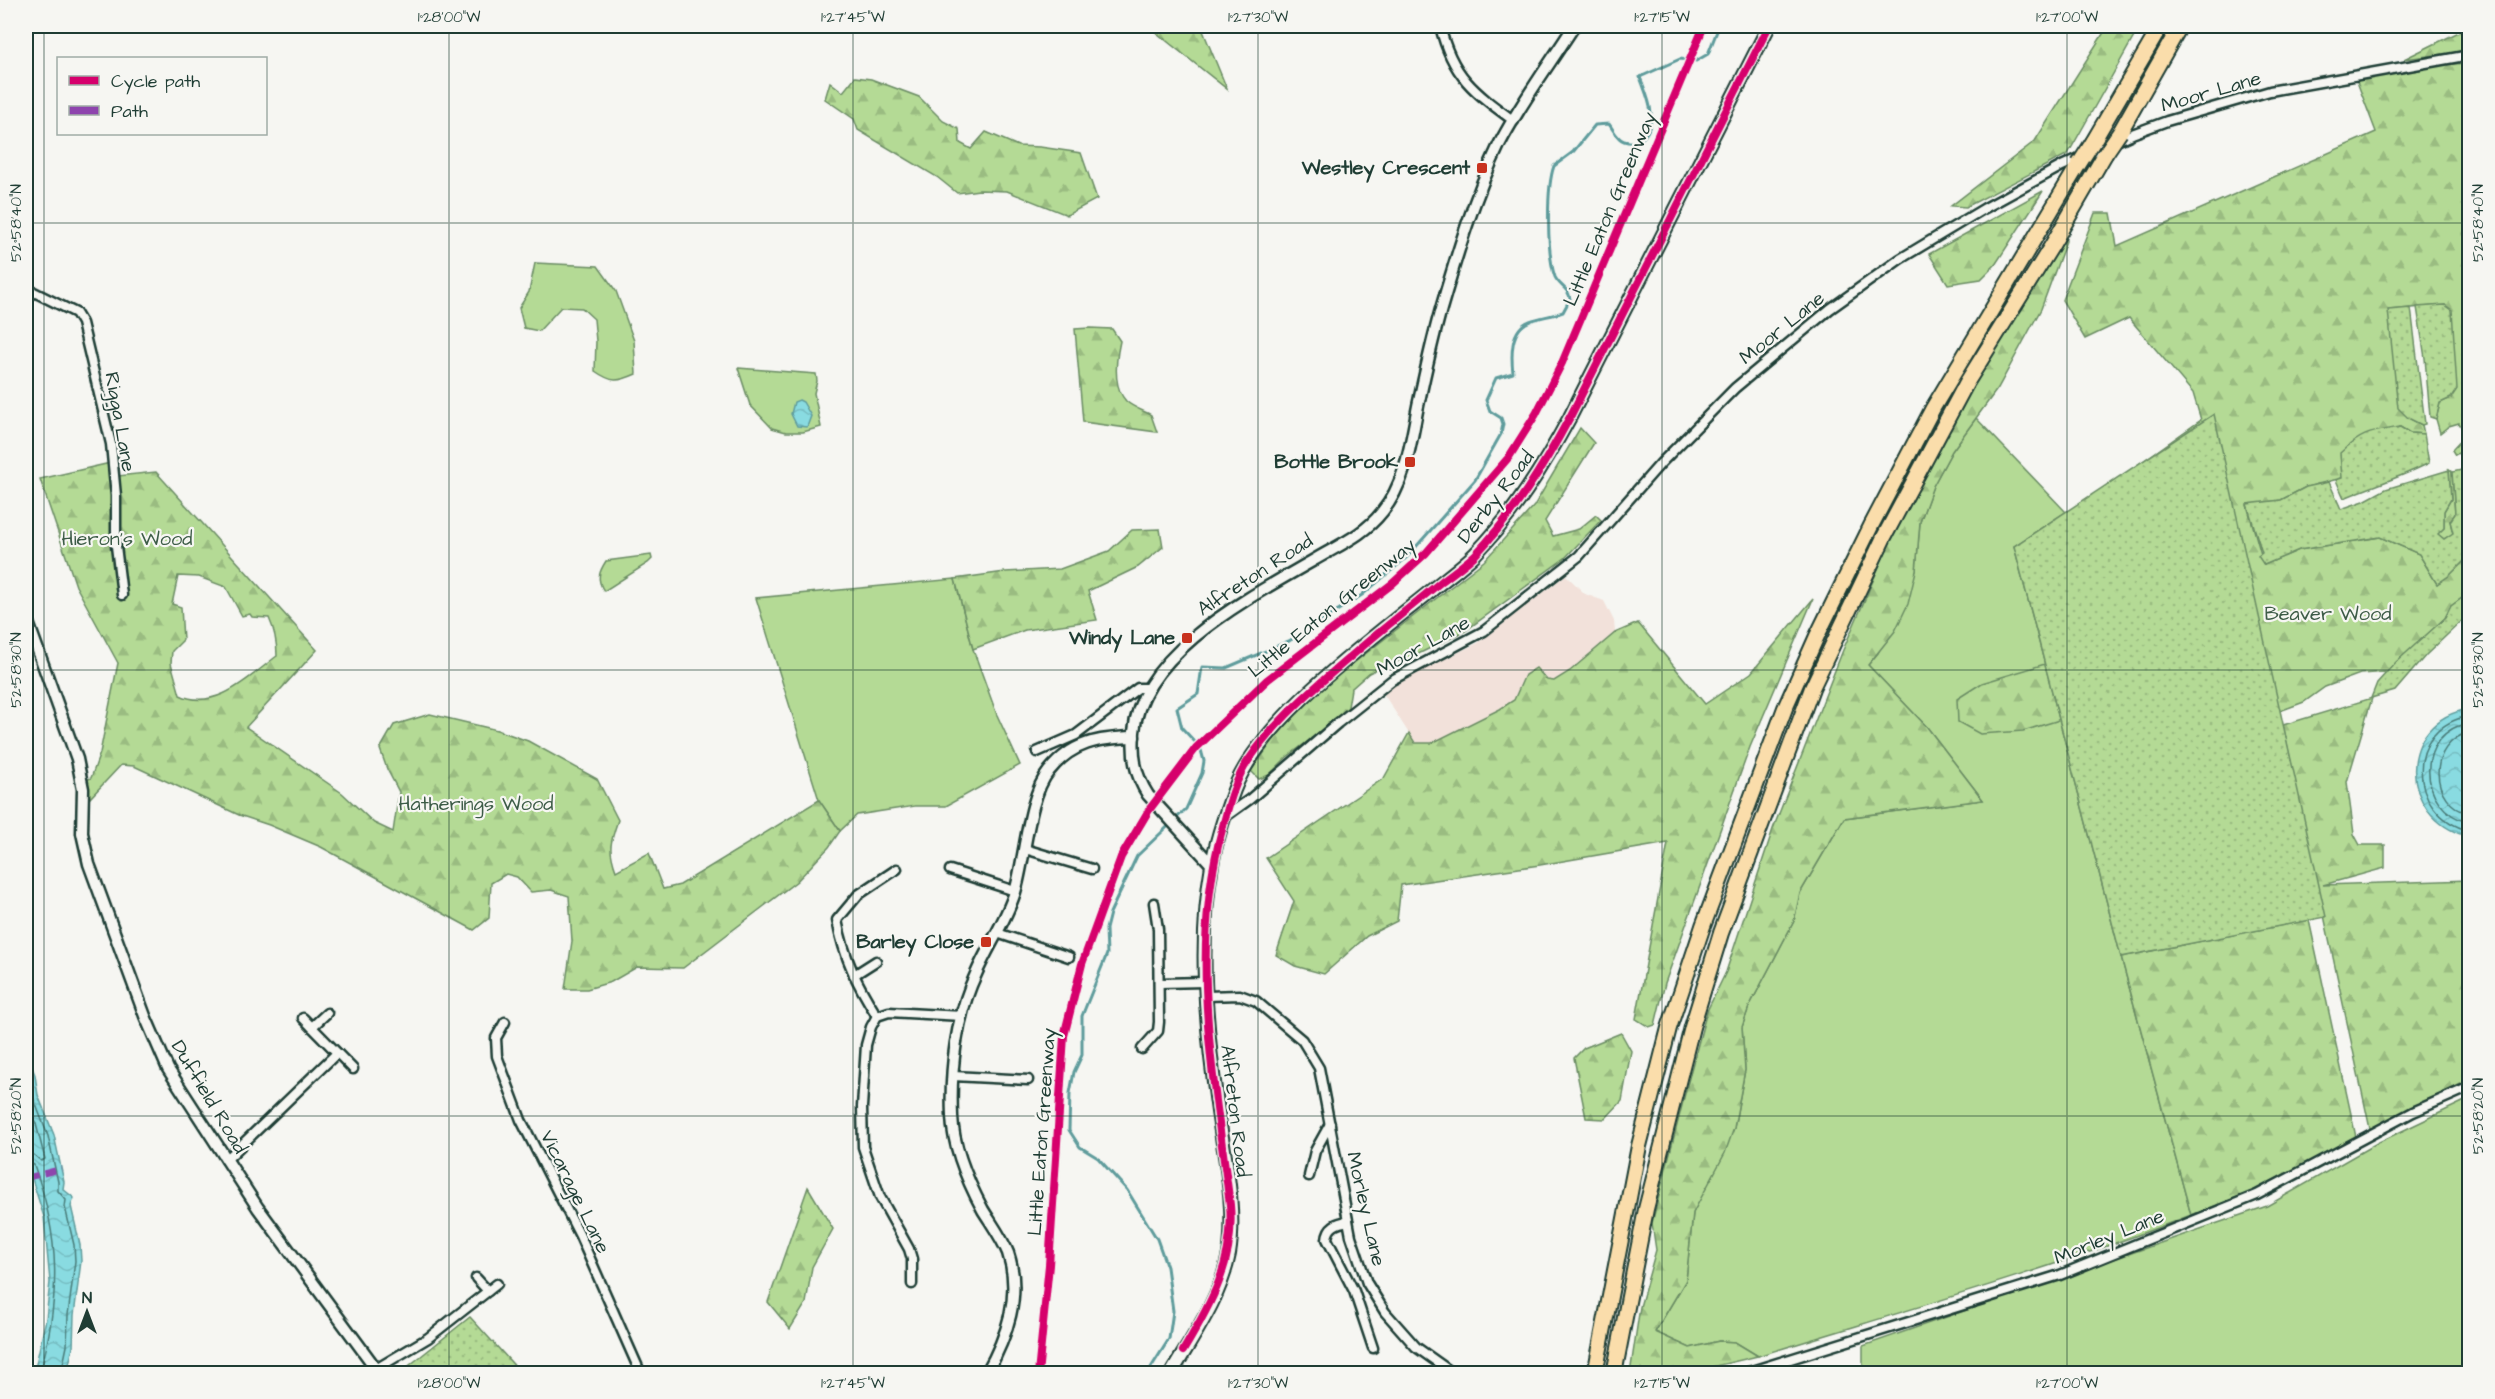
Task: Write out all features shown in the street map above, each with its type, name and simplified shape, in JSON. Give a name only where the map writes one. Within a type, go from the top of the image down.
[{"type":"highway","points":[[1595,1374],[1639,1146],[1669,1028],[1703,926],[1785,708],[1817,636],[1871,526],[1933,408],[2161,26]]},
{"type":"highway","points":[[1614,1374],[1648,1198],[1692,1027],[1721,933],[1812,688],[1884,537],[1967,382],[2051,248],[2180,26]]},
{"type":"main road","name":"Derby Road","points":[[1212,865],[1234,788],[1247,762],[1282,719],[1370,640],[1473,556],[1523,496],[1547,460],[1769,26]]},
{"type":"main road","name":"Alfreton Road","points":[[1171,1374],[1217,1291],[1227,1260],[1231,1231],[1230,1205],[1209,1049],[1205,982],[1207,915],[1212,865]]},
{"type":"street","points":[[1440,26],[1449,53],[1473,91],[1514,121]]},
{"type":"street","name":"Alfreton Road","points":[[1212,865],[1148,795],[1136,770],[1132,751],[1135,721],[1147,688],[1172,658],[1215,622],[1239,604],[1355,538],[1384,509],[1402,475],[1440,311],[1471,215],[1500,144],[1574,26]]},
{"type":"street","name":"Moor Lane","points":[[1225,817],[1251,799],[1338,723],[1392,680],[1484,632],[1571,563],[1660,463],[1734,388],[1830,309],[1910,254],[1985,208],[2062,166],[2132,134],[2167,121],[2261,93],[2469,55]]},
{"type":"street","name":"Rigga Lane","points":[[26,288],[75,313],[82,323],[111,444],[116,496],[116,546],[122,596]]},
{"type":"street","name":"Duffield Road","points":[[26,617],[81,773],[82,833],[89,864],[145,1016],[168,1069],[258,1208],[378,1371]]},
{"type":"street","points":[[1036,752],[1076,735],[1138,688],[1147,688]]},
{"type":"street","points":[[986,1374],[1006,1333],[1013,1293],[1013,1276],[1007,1251],[977,1199],[960,1155],[952,1119],[953,1076],[962,1016],[975,976],[1015,891],[1041,784],[1057,762],[1068,753],[1094,740],[1134,737]]},
{"type":"street","points":[[1024,849],[1092,869]]},
{"type":"street","points":[[877,1016],[842,948],[837,920],[858,895],[897,869]]},
{"type":"street","points":[[950,870],[1015,891]]},
{"type":"street","points":[[1142,1049],[1158,1031],[1160,983],[1158,929],[1154,903]]},
{"type":"street","points":[[997,933],[1069,957]]},
{"type":"street","points":[[854,975],[876,961]]},
{"type":"street","points":[[1160,983],[1205,982]]},
{"type":"street","name":"Morley Lane","points":[[1206,996],[1240,995],[1256,1000],[1300,1038],[1319,1068],[1348,1221],[1361,1270],[1373,1295],[1385,1312],[1416,1347],[1454,1374]]},
{"type":"street","points":[[912,1284],[912,1259],[909,1249],[880,1197],[863,1147],[862,1107],[866,1046],[871,1027],[877,1016],[898,1011],[962,1016]]},
{"type":"street","points":[[312,1027],[327,1013]]},
{"type":"street","points":[[303,1018],[353,1069]]},
{"type":"street","name":"Vicarage Lane","points":[[504,1022],[496,1038],[497,1056],[521,1120],[580,1236],[641,1374]]},
{"type":"street","points":[[226,1160],[337,1053]]},
{"type":"street","points":[[953,1076],[1028,1080]]},
{"type":"street","name":"Morley Lane","points":[[1742,1374],[2060,1275],[2257,1195],[2413,1112],[2469,1087]]},
{"type":"street","name":"Morley Lane","points":[[1309,1176],[1315,1151],[1330,1124]]},
{"type":"street","points":[[1348,1221],[1332,1227],[1327,1239],[1354,1291],[1373,1348]]},
{"type":"street","points":[[476,1278],[488,1291]]},
{"type":"street","points":[[378,1371],[428,1338],[497,1284]]},
{"type":"shaded area","points":[[1566,575],[1585,594],[1604,601],[1614,621],[1615,633],[1570,671],[1554,681],[1547,680],[1536,668],[1525,675],[1514,700],[1500,709],[1432,743],[1415,743],[1383,693],[1398,681],[1478,643]]},
{"type":"green space","points":[[1148,26],[1201,26],[1227,89]]},
{"type":"green space","points":[[2108,26],[2140,26],[2068,154],[1966,207],[1951,206],[2035,141]]},
{"type":"green space","points":[[2469,27],[2469,51],[2404,59]]},
{"type":"green space","name":"Beaver Wood","points":[[2469,63],[2469,447],[2455,455],[2452,450],[2466,435],[2459,423],[2449,426],[2440,433],[2436,419],[2440,403],[2451,398],[2445,305],[2389,310],[2394,361],[2408,418],[2422,425],[2424,434],[2410,433],[2400,427],[2342,478],[2306,487],[2281,500],[2247,505],[2264,565],[2299,550],[2380,537],[2419,554],[2437,584],[2469,556],[2469,593],[2451,606],[2445,618],[2388,672],[2360,674],[2325,687],[2304,702],[2280,711],[2020,548],[2201,420],[2193,393],[2129,318],[2085,339],[2062,300],[2095,213],[2111,213],[2117,246],[2376,132],[2356,79],[2421,66]]},
{"type":"green space","points":[[855,77],[871,79],[919,97],[943,121],[959,129],[960,143],[971,149],[986,132],[1018,146],[1081,153],[1097,199],[1067,215],[1007,191],[979,190],[957,193],[937,177],[858,130],[854,119],[825,99],[830,82],[843,92]]},
{"type":"green space","points":[[2043,191],[1995,265],[1981,279],[1948,284],[1929,254]]},
{"type":"green space","points":[[2065,234],[2066,241],[2041,309],[1998,388],[1952,451],[1933,486],[1920,522],[1916,571],[1908,604],[1895,631],[1868,665],[1927,727],[1983,800],[1844,818],[1800,893],[1794,921],[1749,1007],[1742,1027],[1745,1070],[1734,1128],[1725,1153],[1693,1213],[1686,1280],[1655,1332],[1690,1348],[1719,1341],[1735,1342],[1758,1356],[1686,1373],[1630,1374],[1640,1307],[1656,1250],[1652,1223],[1691,1070],[1707,1011],[1726,972],[1773,829],[1843,650],[1895,530],[1961,404]]},
{"type":"green space","points":[[535,263],[598,266],[616,291],[634,341],[636,374],[615,380],[606,378],[595,371],[594,319],[582,308],[561,307],[539,331],[524,328],[519,308],[529,292]]},
{"type":"green space","points":[[2445,305],[2452,310],[2457,389],[2451,398],[2440,403],[2436,419],[2430,417],[2425,358],[2417,307]]},
{"type":"green space","points":[[2411,308],[2425,424],[2422,425],[2408,418],[2398,408],[2388,310]]},
{"type":"green space","points":[[1075,329],[1112,329],[1120,341],[1116,364],[1119,388],[1126,401],[1151,415],[1157,432],[1083,422]]},
{"type":"green space","points":[[738,368],[816,374],[814,393],[821,427],[803,432],[786,432],[772,428],[750,405]]},
{"type":"green space","points":[[2214,414],[2326,917],[2121,957],[2014,546]]},
{"type":"green space","points":[[1976,418],[2066,512],[2014,546],[2191,1215],[2030,1272],[1758,1356],[1735,1342],[1719,1341],[1690,1348],[1655,1332],[1686,1280],[1693,1213],[1734,1128],[1745,1070],[1742,1027],[1749,1007],[1794,921],[1800,893],[1844,818],[1983,800],[1927,727],[1868,665],[1878,653],[1916,571],[1920,522],[1933,486],[1952,451]]},
{"type":"green space","points":[[2400,427],[2410,433],[2424,434],[2429,463],[2344,498],[2336,480],[2342,478],[2340,453],[2367,434]]},
{"type":"green space","points":[[1580,428],[1594,443],[1545,521],[1553,536],[1579,529],[1596,515],[1601,520],[1565,558],[1465,631],[1408,659],[1389,663],[1369,673],[1351,689],[1348,707],[1337,719],[1287,757],[1269,775],[1259,779],[1251,771],[1290,717],[1332,680],[1484,561],[1534,506]]},
{"type":"green space","points":[[115,462],[118,476],[156,472],[317,650],[246,727],[342,793],[374,823],[393,832],[399,792],[380,749],[394,725],[430,714],[497,730],[528,741],[597,779],[618,820],[611,846],[616,871],[649,853],[663,889],[680,885],[819,800],[840,831],[829,847],[797,881],[683,968],[637,967],[611,982],[587,989],[565,989],[572,941],[569,896],[551,890],[531,892],[517,877],[506,874],[491,883],[489,918],[474,930],[321,847],[239,815],[134,766],[121,765],[89,799],[86,780],[91,778],[100,753],[118,663],[76,586],[40,479]],"holes":[[[178,576],[199,577],[226,587],[242,616],[250,614],[252,617],[269,618],[277,646],[277,656],[244,682],[207,699],[193,699],[180,695],[171,663],[172,651],[183,640],[181,607],[172,604]]]},
{"type":"green space","points":[[2449,470],[2452,472],[2455,514],[2450,521],[2453,534],[2444,539],[2437,534],[2444,528],[2444,511],[2451,499]]},
{"type":"green space","points":[[2449,470],[2451,499],[2444,511],[2444,528],[2438,534],[2444,539],[2453,533],[2450,521],[2455,514],[2452,472],[2462,470],[2468,507],[2469,556],[2437,584],[2419,554],[2380,537],[2299,550],[2264,565],[2258,556],[2262,553],[2247,504],[2281,500],[2306,487],[2329,482],[2341,509],[2364,501],[2386,489]]},
{"type":"green space","points":[[1160,529],[1163,547],[1138,567],[1088,591],[1097,620],[1025,630],[973,649],[955,579],[1005,572],[1060,569],[1109,551],[1132,530]]},
{"type":"green space","points":[[651,555],[652,559],[648,563],[604,591],[599,576],[606,561]]},
{"type":"green space","points":[[955,579],[973,649],[997,715],[1020,765],[946,806],[915,806],[857,815],[840,831],[819,800],[756,598]]},
{"type":"green space","points":[[2469,593],[2469,614],[2426,655],[2395,691],[2371,698],[2377,683],[2396,662],[2445,618],[2451,606]]},
{"type":"green space","points":[[1813,599],[1750,747],[1665,983],[1655,1025],[1649,1027],[1636,1019],[1668,843],[1540,865],[1401,885],[1397,921],[1367,936],[1324,974],[1295,966],[1276,955],[1294,901],[1266,858],[1384,778],[1409,733],[1415,743],[1432,743],[1514,700],[1525,675],[1536,668],[1547,680],[1554,681],[1570,671],[1615,633],[1638,623],[1705,704],[1751,673]]},
{"type":"green space","points":[[2045,664],[2059,719],[2056,721],[2023,731],[1980,734],[1958,722],[1957,699],[1982,683]]},
{"type":"green space","points":[[2372,698],[2347,782],[2354,834],[2360,845],[2385,845],[2385,868],[2323,885],[2469,880],[2469,1080],[2370,1129],[2283,725]]},
{"type":"green space","points":[[2309,920],[2356,1137],[2267,1186],[2191,1215],[2121,957]]},
{"type":"green space","points":[[1621,1033],[1631,1051],[1622,1101],[1605,1119],[1586,1118],[1574,1058],[1584,1048]]},
{"type":"green space","points":[[2469,1099],[2469,1373],[1863,1374],[1863,1346],[2267,1206],[2377,1143]]},
{"type":"green space","points":[[808,1187],[833,1229],[812,1267],[806,1303],[790,1329],[768,1302]]},
{"type":"green space","points":[[470,1317],[521,1373],[400,1373]]},
{"type":"water","points":[[799,400],[803,402],[811,416],[807,427],[797,426],[791,414],[794,402]]},
{"type":"water","points":[[2470,709],[2469,837],[2445,826],[2428,810],[2418,791],[2415,770],[2418,749],[2429,731],[2446,717]]},
{"type":"water","points":[[26,1061],[32,1067],[38,1095],[54,1135],[64,1182],[63,1189],[74,1198],[71,1206],[80,1245],[81,1261],[74,1315],[73,1347],[67,1373],[34,1373],[46,1319],[50,1282],[44,1217],[26,1160]]},
{"type":"waterway","name":"Bottle Brook","points":[[1196,743],[1182,728],[1177,708],[1198,694],[1202,667],[1226,668],[1289,641],[1362,595],[1407,557],[1475,480],[1501,434],[1503,424],[1501,418],[1490,411],[1486,400],[1496,378],[1513,373],[1512,351],[1515,336],[1523,325],[1530,321],[1563,312],[1570,299],[1568,292],[1555,277],[1550,253],[1549,205],[1554,166],[1573,152],[1595,125],[1609,124],[1617,136],[1624,141],[1631,142],[1641,139],[1650,125],[1651,113],[1640,77],[1680,59],[1696,61],[1708,54],[1719,26]]},
{"type":"waterway","name":"Bottle Brook","points":[[1147,1374],[1169,1339],[1173,1311],[1167,1267],[1157,1239],[1127,1190],[1098,1158],[1080,1147],[1069,1130],[1070,1093],[1074,1072],[1082,1055],[1082,1016],[1107,954],[1106,929],[1110,913],[1137,856],[1186,809],[1202,773],[1204,761],[1201,750]]},
{"type":"marked path","points":[[26,1178],[61,1169]]},
{"type":"cycle path","name":"Little Eaton Greenway","points":[[1038,1374],[1049,1265],[1064,1036],[1082,964],[1121,857],[1149,810],[1196,748],[1267,680],[1392,584],[1426,553],[1509,457],[1536,414],[1562,363],[1704,26]]},
{"type":"cycle path","points":[[1183,1351],[1219,1282],[1225,1264],[1231,1226],[1207,1015],[1206,967],[1207,920],[1213,873],[1225,818],[1239,776],[1261,744],[1289,712],[1370,640],[1475,555],[1515,507],[1570,417],[1769,26]]},
{"type":"place","name":"Westley Crescent","points":[[1482,168]]},
{"type":"place","name":"Bottle Brook","points":[[1410,462]]},
{"type":"place","name":"Windy Lane","points":[[1187,638]]},
{"type":"place","name":"Barley Close","points":[[986,942]]},
{"type":"park label","name":"Hieron's Wood","points":[[127,539]]},
{"type":"park label","name":"Hatherings Wood","points":[[476,804]]}]
